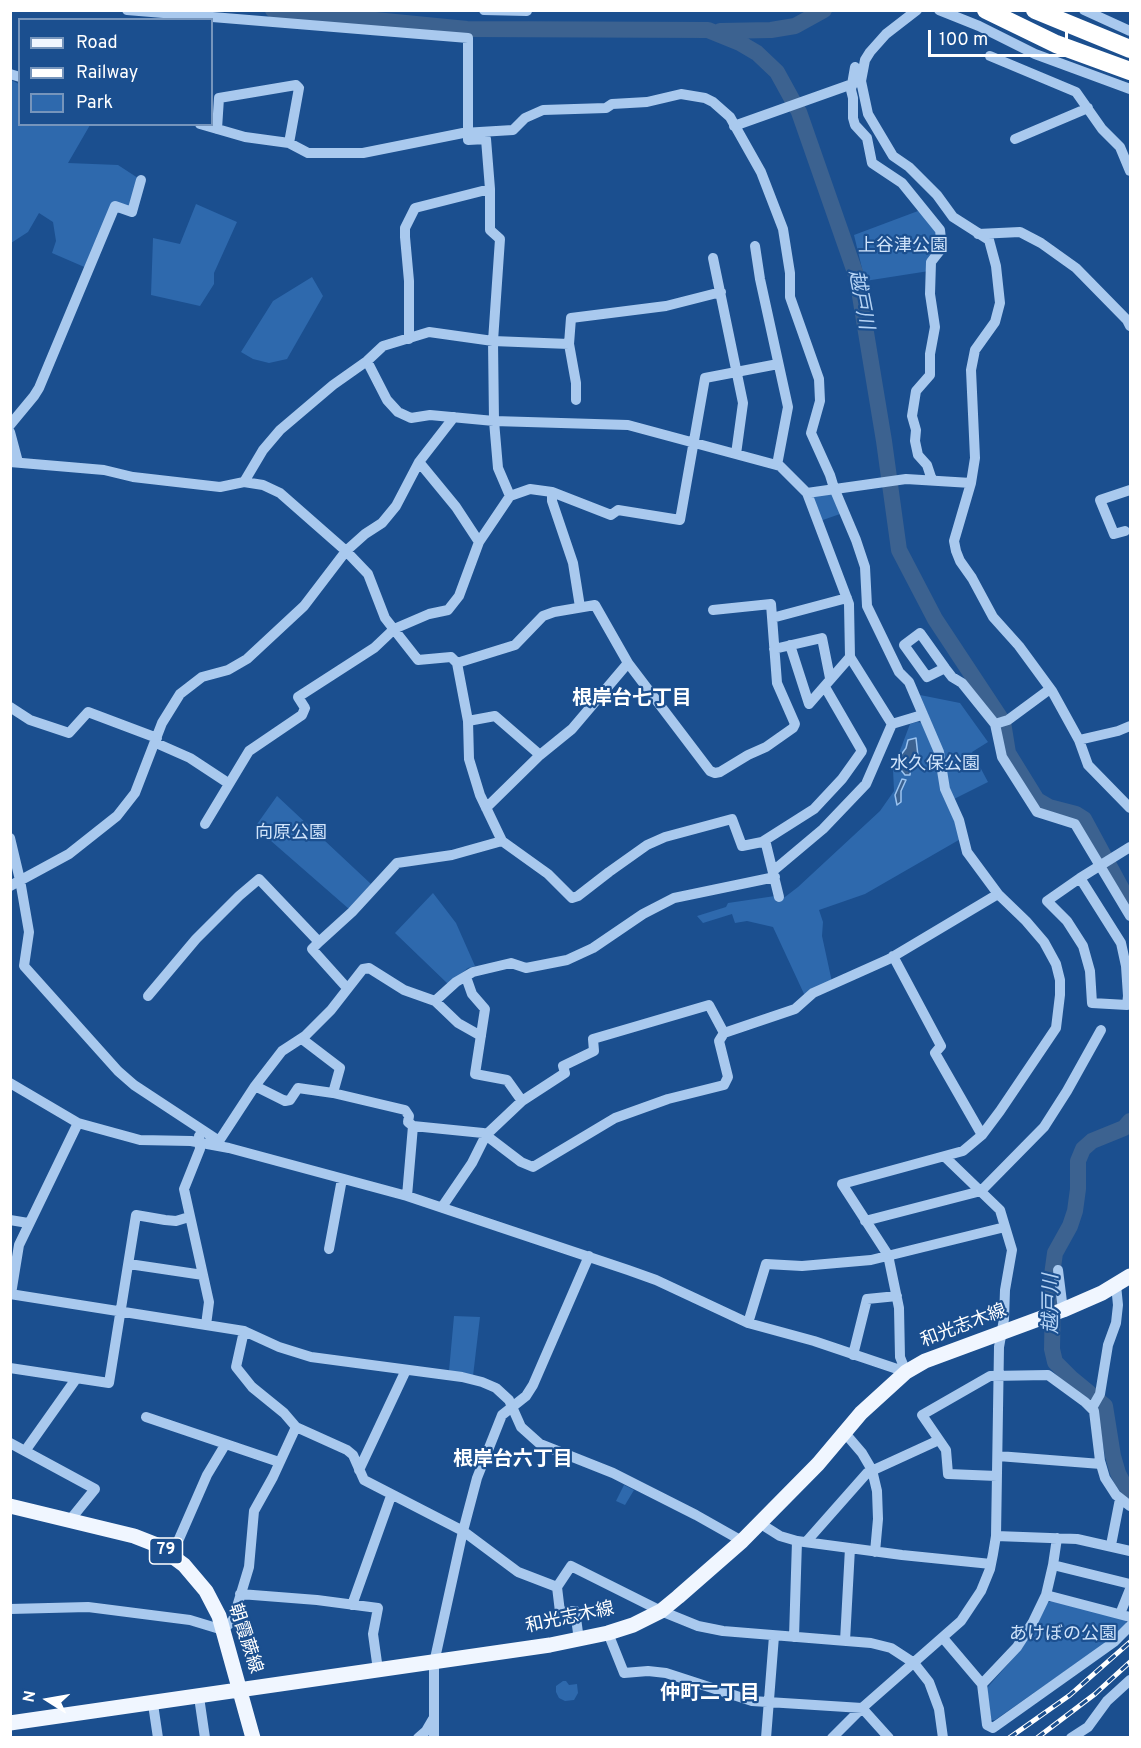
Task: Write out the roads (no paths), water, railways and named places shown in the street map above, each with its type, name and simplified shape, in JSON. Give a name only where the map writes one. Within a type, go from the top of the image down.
[{"type":"highway","points":[[986,10],[1056,44],[1131,72]]},
{"type":"highway","points":[[1035,10],[1131,49]]},
{"type":"main road","name":"和光志木線","points":[[10,1723],[153,1704],[579,1640],[633,1624],[660,1611],[761,1524],[818,1464],[861,1413],[906,1372],[926,1361],[1055,1313],[1131,1276]]},
{"type":"main road","name":"朝霞蕨線","points":[[10,1506],[134,1536],[157,1545],[184,1565],[213,1603],[223,1630],[253,1737]]},
{"type":"street","points":[[127,10],[468,38],[468,140],[486,139],[490,189],[490,230],[500,239],[493,341],[494,421],[498,468],[510,496]]},
{"type":"street","points":[[484,10],[527,11]]},
{"type":"street","points":[[917,10],[886,34],[870,51],[856,83],[868,114],[893,156],[909,166],[937,195],[953,218],[989,240],[996,266],[1000,303],[995,322],[975,350],[971,370],[975,458],[971,483],[954,541],[960,561],[972,578],[993,618],[1019,646],[1050,688],[1078,740],[1088,765],[1131,808]]},
{"type":"street","points":[[939,10],[979,26],[1035,54],[1131,89]]},
{"type":"street","points":[[1084,10],[1131,31]]},
{"type":"street","points":[[990,56],[1076,92],[1102,129],[1120,147],[1131,171]]},
{"type":"street","points":[[855,67],[855,125],[867,138],[872,164],[902,183],[940,230],[942,248],[931,262],[930,294],[935,327],[930,354],[930,375],[916,392],[912,416],[916,430],[915,441],[918,455],[927,465],[932,480]]},
{"type":"street","points":[[734,126],[856,83]]},
{"type":"street","points":[[217,129],[219,98],[296,85],[299,88],[289,143]]},
{"type":"street","points":[[207,126],[245,137],[289,143],[308,153],[373,153],[468,132],[513,130],[525,118],[543,110],[606,108],[612,104],[647,102],[681,94],[714,102],[730,117],[761,172],[783,229],[790,273],[790,297],[819,380],[820,401],[811,433],[830,475],[865,567],[867,606],[899,672],[909,682],[939,752],[945,789],[959,820],[967,852],[998,894],[1026,921],[1051,952],[1056,964],[1060,994],[1056,1028],[982,1135],[963,1151],[842,1184],[888,1255],[899,1308],[900,1357],[906,1372]]},
{"type":"street","points":[[1015,139],[1088,108]]},
{"type":"street","points":[[10,425],[39,388],[115,206],[132,212],[141,180]]},
{"type":"street","points":[[409,339],[409,281],[405,228],[415,208],[490,189]]},
{"type":"street","points":[[977,234],[1020,232],[1041,243],[1076,268],[1131,326]]},
{"type":"street","points":[[755,246],[788,407],[777,465]]},
{"type":"street","points":[[713,258],[743,403],[736,454]]},
{"type":"street","points":[[576,400],[576,382],[569,344],[571,318],[666,306],[721,292]]},
{"type":"street","points":[[244,482],[263,450],[280,430],[383,346],[429,332],[493,341],[569,344]]},
{"type":"street","points":[[367,361],[387,400],[403,416],[628,425],[780,466],[807,493],[849,604],[850,657],[891,724]]},
{"type":"street","points":[[205,824],[249,751],[303,716],[305,708],[298,697],[374,648],[394,629],[429,614],[448,610],[462,588],[479,542],[510,496],[530,489],[552,492],[611,515],[618,510],[680,519],[705,378],[778,364]]},
{"type":"street","points":[[10,886],[69,854],[117,816],[135,793],[157,741],[162,723],[180,694],[201,677],[228,670],[247,658],[304,606],[346,551],[382,523],[396,506],[419,462],[454,417]]},
{"type":"street","points":[[10,432],[14,462],[104,470],[133,477],[220,487],[244,482],[262,485],[280,493],[346,551],[368,574],[385,618],[418,660],[451,657],[457,663],[468,721],[469,759],[480,795],[502,841],[548,874],[572,898],[578,896],[647,845],[665,837],[732,819],[742,846],[765,840],[814,809],[842,779],[862,751],[828,682],[822,638],[774,650]]},
{"type":"street","points":[[419,462],[456,507],[479,542]]},
{"type":"street","points":[[807,493],[896,480],[971,483]]},
{"type":"street","points":[[1125,531],[1114,534],[1100,500],[1131,490]]},
{"type":"street","points":[[552,492],[552,501],[573,563],[580,607]]},
{"type":"street","points":[[772,618],[847,598]]},
{"type":"street","points":[[457,663],[515,645],[543,616],[595,605],[628,663],[710,771],[715,773],[766,747],[793,728],[795,724],[777,683],[771,604],[713,610]]},
{"type":"street","points":[[790,645],[809,704],[850,657]]},
{"type":"street","points":[[486,808],[540,755],[572,729],[628,663]]},
{"type":"street","points":[[945,668],[952,678],[962,683],[1000,722],[1002,757],[1037,812],[1076,824],[1104,864],[1131,916]]},
{"type":"street","points":[[1000,722],[1050,688]]},
{"type":"street","points":[[10,707],[30,720],[69,733],[88,712],[157,741],[190,758],[228,783]]},
{"type":"street","points":[[891,724],[922,715]]},
{"type":"street","points":[[468,721],[495,716],[540,755]]},
{"type":"street","points":[[435,1000],[456,982],[473,972],[511,963],[526,968],[567,960],[593,948],[643,914],[674,898],[774,874],[823,829],[866,784],[891,724]]},
{"type":"street","points":[[1078,740],[1131,726]]},
{"type":"street","points":[[10,838],[29,932],[24,966],[118,1071],[134,1085],[218,1144]]},
{"type":"street","points":[[765,840],[779,897]]},
{"type":"street","points":[[347,988],[312,949],[352,912],[397,863],[452,855],[502,841]]},
{"type":"street","points":[[1080,878],[1126,943],[1127,1005],[1092,1003],[1090,971],[1083,946],[1067,921],[1047,901],[1080,878],[1131,847]]},
{"type":"street","points":[[148,996],[196,939],[259,879],[319,942]]},
{"type":"street","points":[[255,1086],[285,1101],[290,1100],[298,1088],[405,1110],[409,1116],[410,1126],[483,1133],[521,1162],[533,1167],[615,1118],[668,1099],[724,1085],[728,1077],[719,1041],[724,1033],[795,1009],[813,993],[893,956],[998,894]]},
{"type":"street","points":[[893,956],[941,1046],[935,1053],[982,1135]]},
{"type":"street","points":[[218,1144],[255,1086],[282,1051],[302,1039],[331,1010],[363,969],[369,968],[404,990],[435,1000],[458,1023],[481,1036]]},
{"type":"street","points":[[466,977],[471,994],[485,1010],[475,1074],[507,1080],[522,1101]]},
{"type":"street","points":[[442,1207],[472,1163],[486,1135],[522,1101],[565,1073],[563,1066],[594,1051],[593,1039],[709,1005],[724,1033]]},
{"type":"street","points":[[865,1221],[981,1191],[1044,1127],[1101,1030]]},
{"type":"street","points":[[302,1039],[340,1068],[333,1094]]},
{"type":"street","points":[[10,1083],[78,1123],[140,1140],[218,1144],[407,1196],[656,1280],[748,1323],[811,1340],[906,1372]]},
{"type":"street","points":[[78,1123],[19,1245],[11,1294],[244,1331],[279,1347],[311,1357],[462,1377],[482,1382],[504,1394],[513,1406],[521,1427],[540,1444],[613,1473],[742,1541]]},
{"type":"street","points":[[407,1196],[413,1126]]},
{"type":"street","points":[[201,1130],[198,1143],[200,1149],[184,1189],[209,1302],[206,1325]]},
{"type":"street","points":[[832,1737],[961,1621],[973,1605],[992,1564],[996,1536],[1001,1334],[1012,1250],[1000,1210],[945,1157]]},
{"type":"street","points":[[329,1249],[342,1179]]},
{"type":"street","points":[[10,1368],[109,1383],[136,1215],[176,1221],[189,1217]]},
{"type":"street","points":[[10,1220],[28,1223]]},
{"type":"street","points":[[748,1323],[766,1264],[802,1266],[871,1260],[1005,1227]]},
{"type":"street","points":[[434,1737],[434,1663],[477,1478],[502,1415],[526,1396],[533,1385],[588,1256]]},
{"type":"street","points":[[129,1264],[203,1275]]},
{"type":"street","points":[[1055,1313],[1058,1270]]},
{"type":"street","points":[[1116,1285],[1117,1314],[1108,1345],[1096,1402],[1095,1418],[1101,1464],[1108,1486],[1120,1499],[1131,1506]]},
{"type":"street","points":[[853,1355],[867,1299],[897,1296]]},
{"type":"street","points":[[244,1331],[236,1367],[252,1387],[284,1413],[296,1427],[347,1450],[352,1455],[364,1480],[391,1496],[463,1531],[518,1572],[557,1587]]},
{"type":"street","points":[[359,1470],[406,1370]]},
{"type":"street","points":[[997,1476],[948,1474],[946,1450],[922,1415],[990,1376],[1000,1374],[1048,1375],[1096,1402]]},
{"type":"street","points":[[25,1451],[76,1378]]},
{"type":"street","points":[[146,1417],[279,1462]]},
{"type":"street","points":[[10,1609],[88,1607],[190,1620],[223,1630],[233,1620],[252,1553],[254,1511],[296,1427]]},
{"type":"street","points":[[844,1432],[861,1452],[872,1470],[877,1491],[878,1519],[875,1552]]},
{"type":"street","points":[[794,1637],[802,1542],[872,1470],[939,1440]]},
{"type":"street","points":[[10,1443],[95,1489],[70,1520]]},
{"type":"street","points":[[172,1555],[207,1475],[225,1444]]},
{"type":"street","points":[[998,1456],[1101,1464]]},
{"type":"street","points":[[352,1605],[391,1496]]},
{"type":"street","points":[[1112,1545],[1120,1499]]},
{"type":"street","points":[[761,1524],[780,1536],[802,1542],[992,1564]]},
{"type":"street","points":[[996,1536],[1077,1539],[1131,1551]]},
{"type":"street","points":[[982,1684],[1017,1647],[1046,1595],[1057,1538]]},
{"type":"street","points":[[845,1641],[850,1548]]},
{"type":"street","points":[[1046,1595],[1125,1615],[1131,1586],[1053,1565]]},
{"type":"street","points":[[579,1640],[575,1611],[560,1612],[557,1587],[571,1566],[660,1611],[698,1626],[774,1636],[874,1643],[891,1648],[914,1663],[936,1695],[943,1737]]},
{"type":"street","points":[[240,1594],[317,1600],[378,1608],[374,1634],[378,1670]]},
{"type":"street","points":[[943,1638],[982,1684],[987,1725],[993,1728],[1114,1642],[1131,1626]]},
{"type":"street","points":[[608,1633],[624,1673],[648,1671],[666,1673],[752,1701],[862,1708],[887,1737]]},
{"type":"street","points":[[766,1737],[774,1636]]},
{"type":"street","points":[[1071,1737],[1088,1726],[1107,1701],[1131,1680]]},
{"type":"street","points":[[200,1697],[205,1737]]},
{"type":"street","points":[[153,1704],[158,1737]]},
{"type":"street","points":[[418,1737],[426,1731],[434,1718]]},
{"type":"waterway","name":"越戸川","points":[[273,10],[467,29],[708,30],[740,43],[757,53],[777,72],[799,112],[857,278],[884,441],[899,550],[935,619],[1003,722],[1008,753],[1037,800],[1049,807],[1076,814],[1084,819],[1130,904]]},
{"type":"waterway","points":[[720,31],[771,30],[795,26],[824,10]]},
{"type":"waterway","name":"越戸川","points":[[1130,1121],[1124,1128],[1092,1141],[1083,1149],[1078,1161],[1075,1211],[1070,1226],[1055,1253],[1051,1282],[1052,1349],[1055,1362],[1105,1406],[1113,1456],[1118,1473],[1130,1491]]},
{"type":"railway","points":[[1009,1738],[1070,1695],[1130,1642]]},
{"type":"railway","points":[[1037,1738],[1095,1694],[1130,1662]]},
{"type":"district","name":"根岸台七丁目","points":[[632,700]]},
{"type":"district","name":"根岸台六丁目","points":[[513,1461]]},
{"type":"district","name":"仲町二丁目","points":[[710,1695]]},
{"type":"park label","name":"上谷津公園","points":[[903,247]]},
{"type":"park label","name":"水久保公園","points":[[935,765]]},
{"type":"park label","name":"向原公園","points":[[291,834]]},
{"type":"park label","name":"あけぼの公園","points":[[1063,1635]]}]
